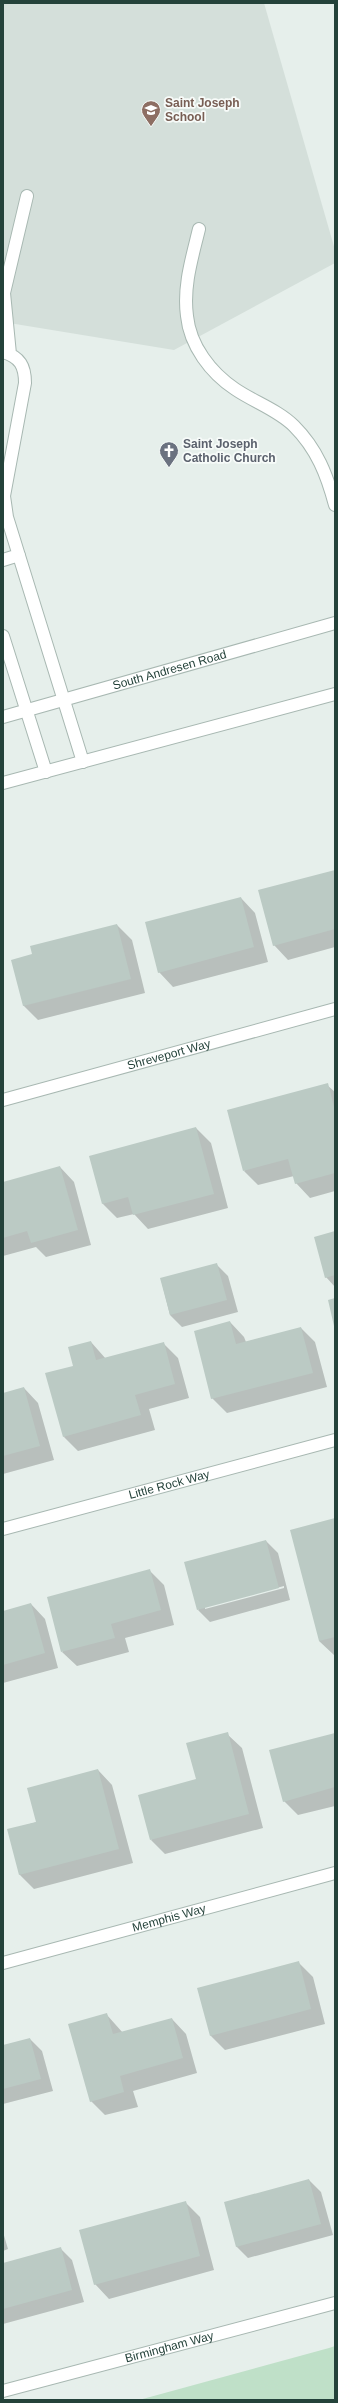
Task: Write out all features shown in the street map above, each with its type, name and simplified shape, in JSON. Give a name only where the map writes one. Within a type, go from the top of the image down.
[{"type":"street","points":[[27,196],[4,293],[7,353],[25,370],[25,383],[4,496],[7,518],[84,762]]},
{"type":"street","points":[[199,229],[186,286],[187,317],[196,346],[212,370],[235,390],[293,425],[314,448],[327,475],[335,505]]},
{"type":"street","points":[[3,560],[19,555]]},
{"type":"street","name":"South Andresen Road","points":[[3,717],[335,622]]},
{"type":"street","points":[[3,636],[46,772]]},
{"type":"street","points":[[3,783],[335,694]]},
{"type":"street","name":"Shreveport Way","points":[[3,1100],[335,1009]]},
{"type":"street","name":"Little Rock Way","points":[[3,1529],[335,1440]]},
{"type":"street","name":"Memphis Way","points":[[3,1963],[335,1873]]},
{"type":"street","name":"Birmingham Way","points":[[3,2391],[335,2303]]},
{"type":"shaded area","name":"Saint Joseph School","points":[[3,3],[264,3],[335,250],[335,263],[174,350],[3,322]]},
{"type":"green space","points":[[335,2346],[335,2400],[139,2400],[329,2348]]},
{"type":"building","points":[[335,870],[335,929],[273,946],[258,890]]},
{"type":"building","points":[[241,897],[254,947],[158,973],[145,922]]},
{"type":"building","points":[[117,924],[131,979],[23,1006],[11,960],[32,954],[30,946]]},
{"type":"building","points":[[328,1083],[335,1111],[335,1173],[295,1184],[288,1159],[243,1171],[227,1110]]},
{"type":"building","points":[[196,1127],[214,1194],[133,1215],[128,1197],[102,1204],[89,1156]]},
{"type":"building","points":[[60,1166],[78,1230],[31,1243],[27,1231],[3,1238],[3,1182]]},
{"type":"building","points":[[335,1231],[335,1275],[325,1278],[314,1237]]},
{"type":"building","points":[[217,1263],[227,1300],[170,1315],[160,1278]]},
{"type":"building","points":[[335,1298],[335,1326],[334,1326],[328,1300]]},
{"type":"building","points":[[230,1321],[236,1344],[301,1327],[313,1373],[211,1399],[194,1331]]},
{"type":"building","points":[[91,1341],[96,1360],[164,1342],[175,1384],[135,1395],[141,1415],[63,1437],[45,1373],[73,1366],[68,1347]]},
{"type":"building","points":[[24,1387],[40,1446],[3,1456],[3,1393]]},
{"type":"building","points":[[335,1518],[335,1637],[319,1641],[290,1530]]},
{"type":"building","points":[[266,1540],[279,1588],[197,1610],[184,1562]]},
{"type":"building","points":[[150,1569],[161,1610],[111,1624],[115,1638],[61,1652],[47,1597]]},
{"type":"building","points":[[31,1603],[45,1653],[3,1665],[3,1611]]},
{"type":"building","points":[[228,1732],[249,1814],[150,1840],[138,1795],[196,1779],[186,1743]]},
{"type":"building","points":[[335,1733],[335,1787],[283,1802],[269,1750]]},
{"type":"building","points":[[98,1769],[119,1849],[19,1875],[7,1829],[36,1822],[27,1788]]},
{"type":"building","points":[[299,1961],[311,2009],[210,2036],[197,1988]]},
{"type":"building","points":[[107,2013],[113,2034],[172,2018],[183,2058],[120,2076],[124,2092],[90,2102],[68,2024]]},
{"type":"building","points":[[30,2038],[41,2079],[3,2089],[3,2045]]},
{"type":"building","points":[[309,2179],[321,2224],[236,2247],[224,2202]]},
{"type":"building","points":[[186,2201],[200,2256],[94,2285],[79,2230]]},
{"type":"building","points":[[61,2247],[72,2290],[3,2309],[3,2263]]},
{"type":"place","name":"Saint Joseph School","points":[[151,127]]},
{"type":"place","name":"Saint Joseph Catholic Church","points":[[169,468]]}]
